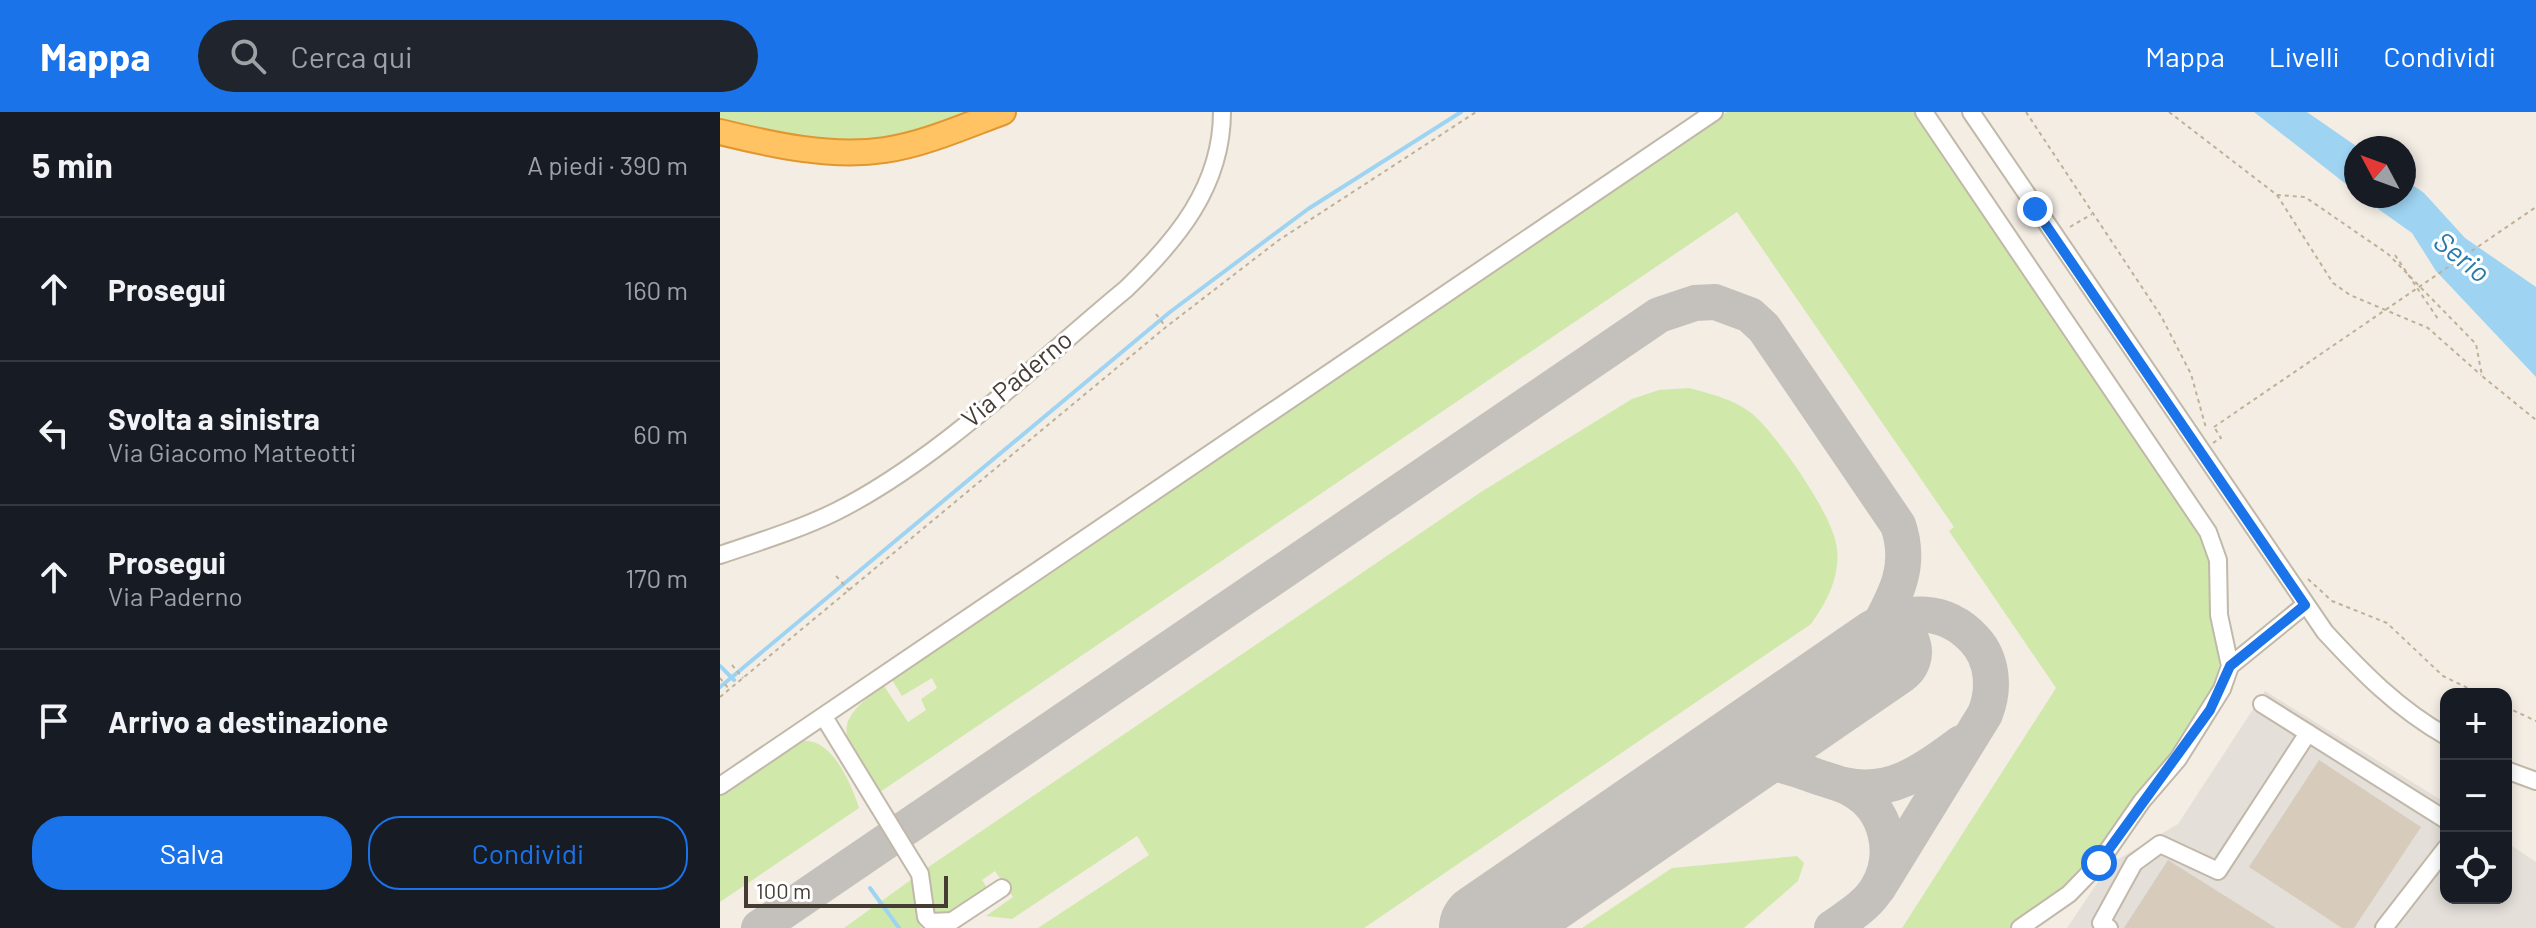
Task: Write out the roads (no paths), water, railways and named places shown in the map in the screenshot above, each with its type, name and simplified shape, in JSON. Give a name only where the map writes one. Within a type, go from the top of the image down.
[{"type":"highway","points":[[720,132],[805,148],[845,152],[886,150],[1003,112]]},
{"type":"street","name":"Via Paderno","points":[[720,555],[834,513],[870,492],[921,458],[1126,289],[1153,263],[1191,217],[1216,160],[1222,112]]},
{"type":"street","points":[[720,786],[1714,112]]},
{"type":"street","points":[[1924,112],[2208,532],[2218,560],[2219,615],[2230,666]]},
{"type":"street","points":[[1971,112],[2305,605],[2370,680],[2415,718],[2440,733]]},
{"type":"street","points":[[2020,928],[2069,894],[2099,863],[2210,710],[2230,666],[2305,605]]},
{"type":"street","points":[[2262,704],[2440,816]]},
{"type":"street","points":[[824,717],[920,874],[926,917],[931,922],[952,921],[1002,888]]},
{"type":"street","points":[[2109,928],[2101,923],[2134,863],[2160,844],[2218,871],[2308,733]]},
{"type":"street","points":[[2512,772],[2536,781]]},
{"type":"street","points":[[2384,928],[2440,856]]},
{"type":"water","points":[[2254,112],[2307,112],[2344,138],[2344,183]]},
{"type":"water","name":"Serio","points":[[2416,187],[2465,238],[2536,287],[2536,377],[2436,271],[2412,233],[2377,208],[2416,208]]},
{"type":"waterway","points":[[720,687],[1170,312],[1308,209],[1461,112]]},
{"type":"waterway","points":[[720,666],[734,680]]},
{"type":"waterway","points":[[870,888],[899,928]]}]
